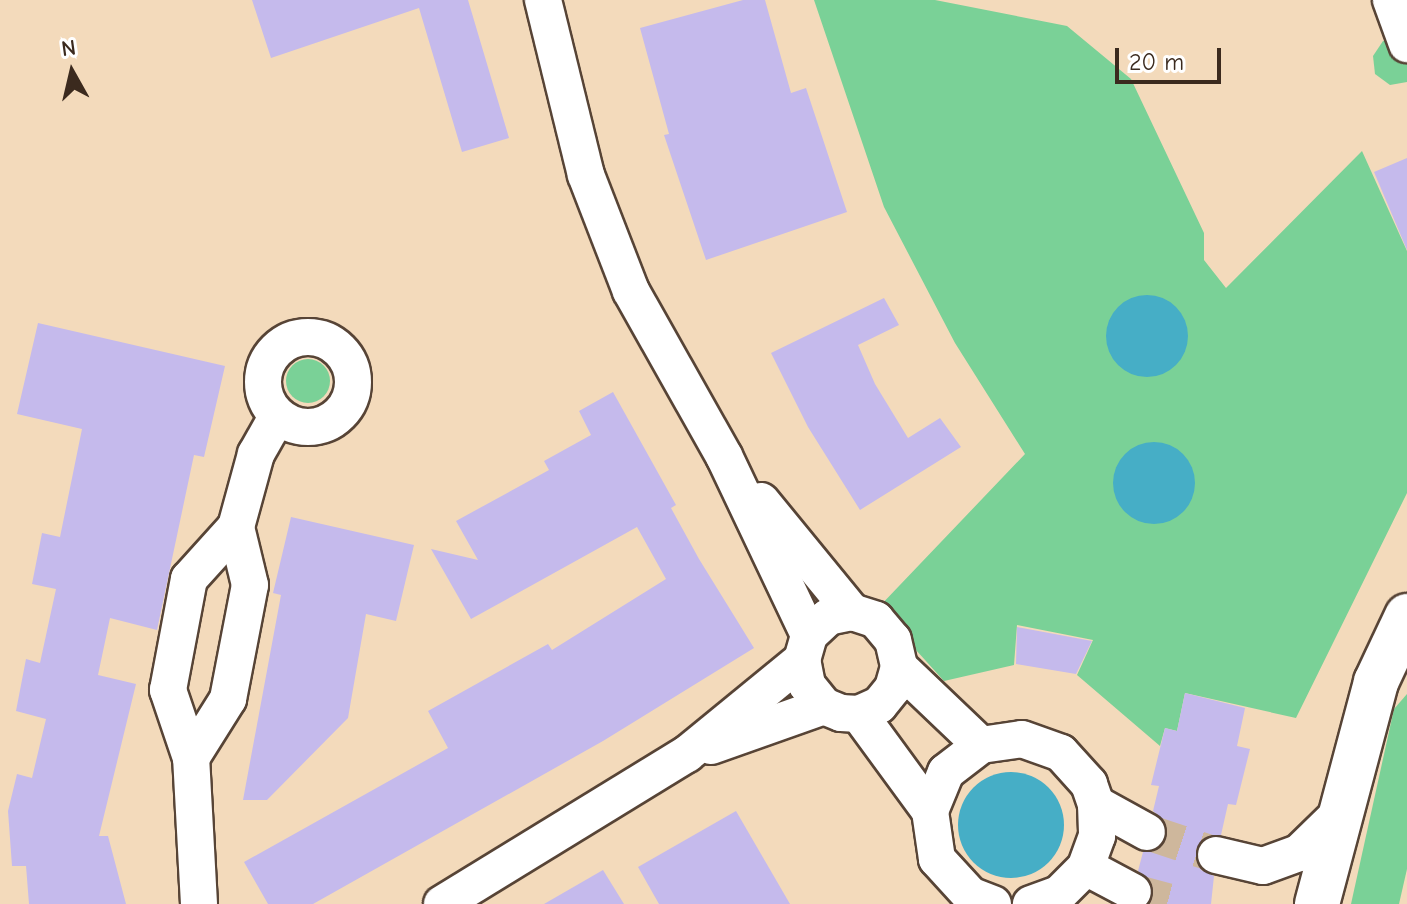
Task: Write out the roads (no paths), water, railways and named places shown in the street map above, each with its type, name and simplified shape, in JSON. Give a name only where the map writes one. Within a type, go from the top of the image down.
[{"type":"main road","points":[[1317,904],[1376,682],[1398,658],[1407,616]]},
{"type":"street","points":[[1391,0],[1407,44]]},
{"type":"street","points":[[542,8],[608,236],[631,291],[724,456],[806,648],[807,685],[824,706]]},
{"type":"street","points":[[220,904],[198,889],[191,758],[168,690],[189,579],[236,527],[256,454],[277,417]]},
{"type":"street","points":[[724,456],[852,612]]},
{"type":"street","points":[[191,758],[228,699],[250,585],[236,527]]},
{"type":"street","points":[[441,903],[687,754],[806,648],[828,617],[852,612],[876,620],[893,640],[899,667],[893,688],[879,705],[859,714],[824,706],[687,754]]},
{"type":"street","points":[[899,667],[981,745]]},
{"type":"street","points":[[859,714],[930,811],[937,859],[951,879],[993,904]]},
{"type":"street","points":[[930,811],[946,772],[981,745],[1022,739],[1061,753],[1089,784],[1096,804],[1097,836],[1086,867],[1059,894],[1038,903]]},
{"type":"street","points":[[1096,804],[1147,832]]},
{"type":"street","points":[[1216,855],[1263,866],[1299,853],[1340,813]]},
{"type":"street","points":[[1086,867],[1133,892]]},
{"type":"water","points":[[1139,295],[1155,295],[1170,302],[1181,313],[1188,336],[1185,352],[1176,365],[1155,377],[1139,377],[1124,370],[1113,359],[1106,344],[1106,328],[1113,313],[1124,302]]},
{"type":"water","points":[[1146,442],[1162,442],[1177,449],[1188,460],[1195,483],[1192,499],[1183,512],[1162,524],[1146,524],[1131,517],[1120,506],[1113,491],[1113,475],[1120,460],[1131,449]]},
{"type":"water","points":[[1011,772],[1031,776],[1048,788],[1060,805],[1064,825],[1060,845],[1048,862],[1031,874],[1011,878],[991,874],[974,862],[962,845],[958,825],[962,805],[974,788],[991,776]]},
{"type":"tunnel","points":[[1147,832],[1216,855]]},
{"type":"tunnel","points":[[1133,892],[1178,904]]}]
